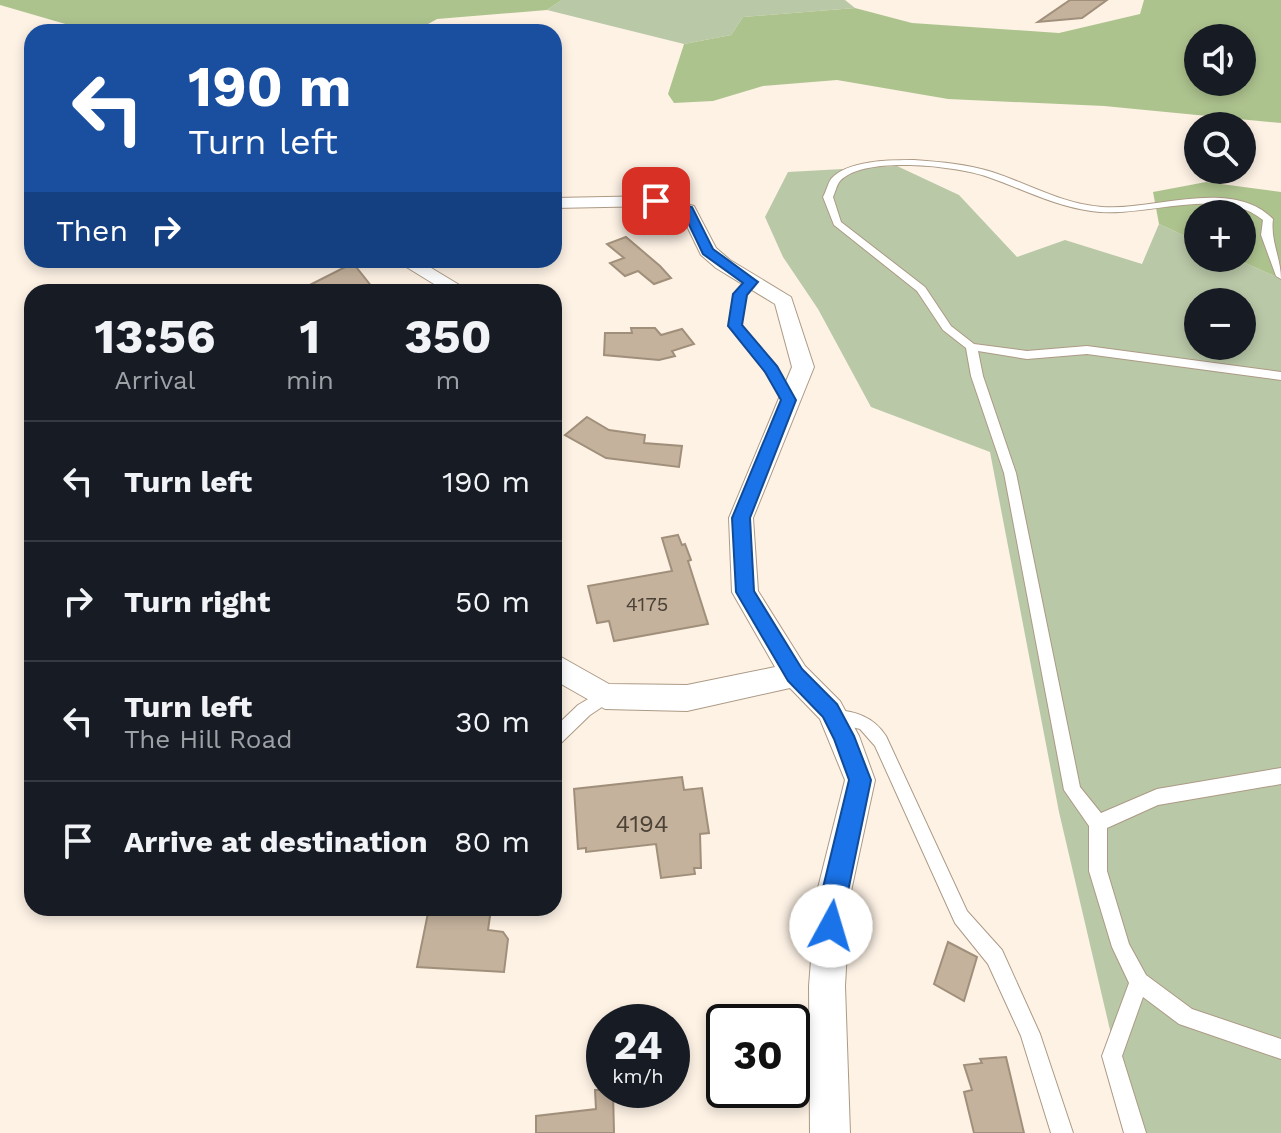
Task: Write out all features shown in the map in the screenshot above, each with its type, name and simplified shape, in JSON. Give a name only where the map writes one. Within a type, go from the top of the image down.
[{"type":"street","points":[[562,203],[656,201],[688,210],[708,251],[784,301],[803,367],[741,518],[745,592],[795,675],[833,716],[860,780],[833,896],[827,986],[830,1133]]},
{"type":"street","points":[[418,268],[447,284]]},
{"type":"street","points":[[562,670],[605,696],[687,698],[795,675]]},
{"type":"lane","points":[[1281,276],[1266,235],[1268,219],[1263,213],[1235,203],[1197,201],[1145,210],[1104,211],[1048,200],[956,164],[905,160],[874,163],[837,179],[830,191],[828,208],[837,223],[921,289],[947,328],[971,347],[1027,355],[1087,350],[1281,376]]},
{"type":"lane","points":[[751,282],[740,294],[735,326],[772,370],[788,400]]},
{"type":"lane","points":[[971,347],[977,376],[1010,473],[1067,749],[1072,790],[1098,823],[1098,871],[1121,947],[1139,982],[1186,1017],[1281,1049]]},
{"type":"lane","points":[[562,731],[584,710],[605,696]]},
{"type":"lane","points":[[833,716],[860,719],[872,727],[886,751],[961,917],[995,957],[1030,1034],[1062,1133]]},
{"type":"lane","points":[[1098,823],[1157,797],[1281,776]]},
{"type":"lane","points":[[1135,1133],[1112,1056],[1139,982]]},
{"type":"green space","points":[[0,0],[562,0],[547,10],[437,19],[428,24],[65,24],[0,5]]},
{"type":"green space","points":[[562,0],[845,0],[855,8],[743,17],[731,35],[684,44],[547,10]]},
{"type":"green space","points":[[1144,0],[1281,0],[1281,123],[1256,121],[1256,112],[1184,114],[1104,106],[948,99],[837,80],[763,86],[713,101],[674,103],[668,94],[684,44],[731,35],[743,17],[855,8],[912,23],[1059,33],[1140,14]]},
{"type":"green space","points":[[897,166],[959,195],[1017,257],[1065,240],[1142,264],[1159,224],[1184,236],[1184,272],[1256,272],[1256,268],[1281,279],[1281,1133],[1142,1133],[1121,1077],[1059,812],[990,452],[871,407],[818,309],[783,257],[765,217],[788,172]]},
{"type":"green space","points":[[1195,184],[1221,184],[1281,192],[1281,279],[1256,268],[1256,200],[1184,200],[1184,236],[1159,224],[1153,192]]},
{"type":"building","points":[[1070,0],[1107,0],[1082,18],[1038,22]]},
{"type":"building","points":[[626,237],[671,278],[654,284],[638,271],[625,276],[610,263],[624,258],[607,244]]},
{"type":"building","points":[[343,268],[357,268],[370,284],[312,284]]},
{"type":"building","points":[[631,328],[655,328],[661,335],[682,329],[694,344],[672,351],[675,356],[659,360],[604,355],[605,333],[632,333]]},
{"type":"building","points":[[587,417],[609,430],[645,435],[644,443],[682,446],[679,467],[606,458],[565,435]]},
{"type":"building","points":[[678,535],[691,560],[688,561],[708,624],[614,641],[609,621],[597,623],[588,586],[672,571],[662,538]]},
{"type":"building","points":[[682,777],[684,790],[702,788],[709,833],[700,834],[701,868],[694,868],[695,874],[661,878],[656,844],[586,852],[586,848],[578,849],[574,789]]},
{"type":"building","points":[[427,916],[490,916],[488,930],[503,932],[508,939],[504,972],[417,967]]},
{"type":"building","points":[[948,942],[977,957],[964,1001],[934,984]]},
{"type":"building","points":[[1006,1057],[1024,1133],[974,1133],[964,1092],[972,1090],[964,1065],[982,1063],[980,1059]]},
{"type":"building","points":[[613,1108],[614,1133],[536,1133],[536,1116]]},
{"type":"route","points":[[656,201],[688,210],[708,251],[751,282],[740,294],[735,326],[772,370],[788,400],[741,518],[745,592],[795,675],[830,710],[844,736],[860,780],[833,896],[831,926]]}]
